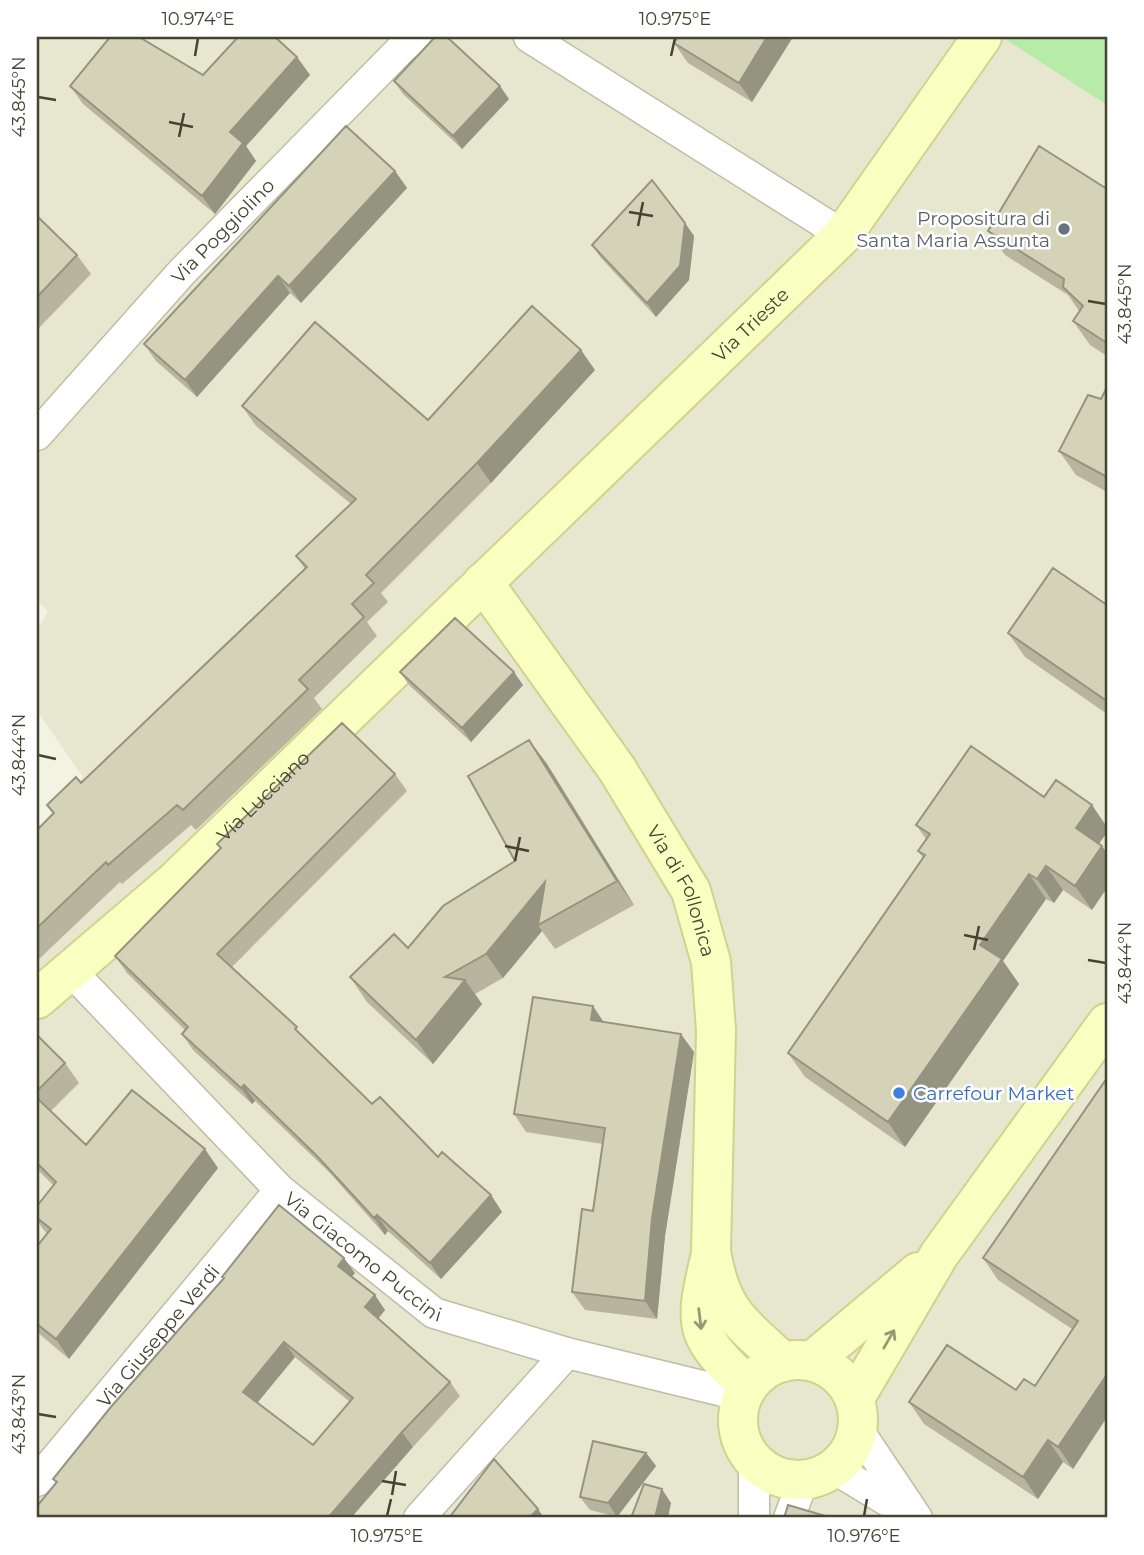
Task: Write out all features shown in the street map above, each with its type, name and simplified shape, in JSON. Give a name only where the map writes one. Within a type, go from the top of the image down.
[{"type":"street","name":"Via Poggiolino","points":[[37,436],[182,272],[404,46],[419,37]]},
{"type":"street","points":[[529,37],[843,235]]},
{"type":"street","name":"Via Trieste","points":[[483,582],[843,235],[982,37]]},
{"type":"street","name":"Via Lucciano","points":[[37,999],[174,882],[483,582]]},
{"type":"street","name":"Via di Follonica","points":[[483,582],[617,769],[691,891],[711,962],[716,1030],[711,1252],[700,1300],[699,1324],[710,1349],[745,1391]]},
{"type":"street","name":"Via Giacomo Puccini","points":[[70,970],[280,1189],[434,1313],[568,1353],[745,1391]]},
{"type":"street","points":[[789,1518],[819,1475],[850,1452],[856,1414],[939,1255],[1107,1023]]},
{"type":"street","name":"Via Giuseppe Verdi","points":[[37,1481],[280,1189]]},
{"type":"street","name":"Via di Follonica","points":[[711,1252],[725,1303],[797,1362]]},
{"type":"street","points":[[916,1518],[819,1475],[780,1478],[754,1462],[743,1446],[738,1426],[745,1391],[763,1371],[797,1362],[939,1255]]},
{"type":"street","points":[[419,1518],[568,1353]]},
{"type":"street","points":[[797,1362],[837,1374],[856,1414],[916,1518]]},
{"type":"street","points":[[754,1462],[754,1518]]},
{"type":"shaded area","points":[[37,37],[1107,37],[1107,1518],[37,1518],[37,829],[83,777],[37,711],[37,630],[48,612],[37,600]]},
{"type":"green space","points":[[1002,37],[1107,37],[1107,105]]},
{"type":"building","points":[[110,37],[139,37],[203,75],[238,37],[275,37],[297,57],[230,132],[243,143],[202,196],[70,86]]},
{"type":"building","points":[[435,37],[447,37],[500,86],[453,136],[394,81]]},
{"type":"building","points":[[678,37],[767,37],[739,83],[674,43]]},
{"type":"building","points":[[346,126],[395,171],[289,286],[278,276],[185,380],[144,344]]},
{"type":"building","name":"Propositura di Santa Maria Assunta","points":[[1039,146],[1107,189],[1107,343],[1073,321],[1083,306],[1063,287],[1064,279],[988,231]]},
{"type":"building","points":[[652,180],[685,223],[680,266],[647,303],[592,245]]},
{"type":"building","points":[[37,216],[77,255],[37,297]]},
{"type":"building","points":[[532,306],[581,350],[477,463],[366,575],[374,583],[352,604],[364,617],[299,680],[308,689],[183,810],[177,805],[108,865],[106,862],[37,928],[37,830],[54,813],[47,805],[76,777],[81,783],[307,567],[296,556],[356,499],[242,406],[315,322],[428,420]]},
{"type":"building","points":[[1107,387],[1107,477],[1059,451],[1088,395],[1101,399]]},
{"type":"building","points":[[1053,568],[1107,605],[1107,701],[1008,633]]},
{"type":"building","points":[[455,618],[514,672],[462,728],[400,672]]},
{"type":"building","points":[[342,723],[395,774],[217,954],[297,1027],[295,1029],[372,1104],[380,1097],[438,1157],[442,1152],[491,1195],[430,1263],[377,1215],[374,1218],[317,1156],[244,1085],[241,1088],[182,1034],[188,1027],[115,956],[221,848],[217,844]]},
{"type":"building","points":[[529,740],[617,881],[538,925],[545,882],[486,954],[445,977],[465,980],[416,1040],[350,977],[394,934],[408,948],[443,906],[515,861],[468,776]]},
{"type":"building","points":[[971,746],[1044,797],[1056,780],[1092,805],[1076,828],[1102,846],[1075,886],[1046,866],[1037,879],[1029,874],[980,945],[1002,959],[888,1122],[788,1053],[925,855],[918,851],[930,834],[916,825]]},
{"type":"building","points":[[533,997],[593,1006],[591,1020],[681,1034],[652,1218],[645,1301],[572,1292],[582,1209],[593,1211],[605,1128],[514,1114]]},
{"type":"building","points":[[37,1035],[65,1063],[37,1091]]},
{"type":"building","points":[[1107,1078],[1107,1377],[1058,1447],[1048,1440],[1023,1477],[909,1402],[947,1345],[1016,1390],[1024,1379],[1035,1386],[1078,1321],[983,1258]]},
{"type":"building","points":[[132,1090],[205,1149],[56,1339],[37,1324],[37,1246],[51,1229],[37,1218],[37,1206],[56,1182],[37,1163],[37,1098],[86,1145]]},
{"type":"building","points":[[279,1205],[344,1258],[338,1266],[375,1295],[365,1307],[450,1382],[402,1432],[328,1518],[37,1518],[37,1506],[57,1482],[53,1479],[110,1408],[224,1278],[222,1277]],"holes":[[[284,1342],[353,1398],[313,1445],[243,1392]]]},
{"type":"building","points":[[593,1441],[646,1453],[608,1503],[580,1497]]},
{"type":"building","points":[[494,1459],[538,1509],[529,1518],[449,1518]]},
{"type":"building","points":[[644,1484],[662,1489],[655,1518],[631,1518]]},
{"type":"building","points":[[788,1505],[832,1518],[784,1518]]},
{"type":"place","name":"Propositura di Santa Maria Assunta","points":[[1064,229]]},
{"type":"place","name":"Carrefour Market","points":[[899,1093]]}]
